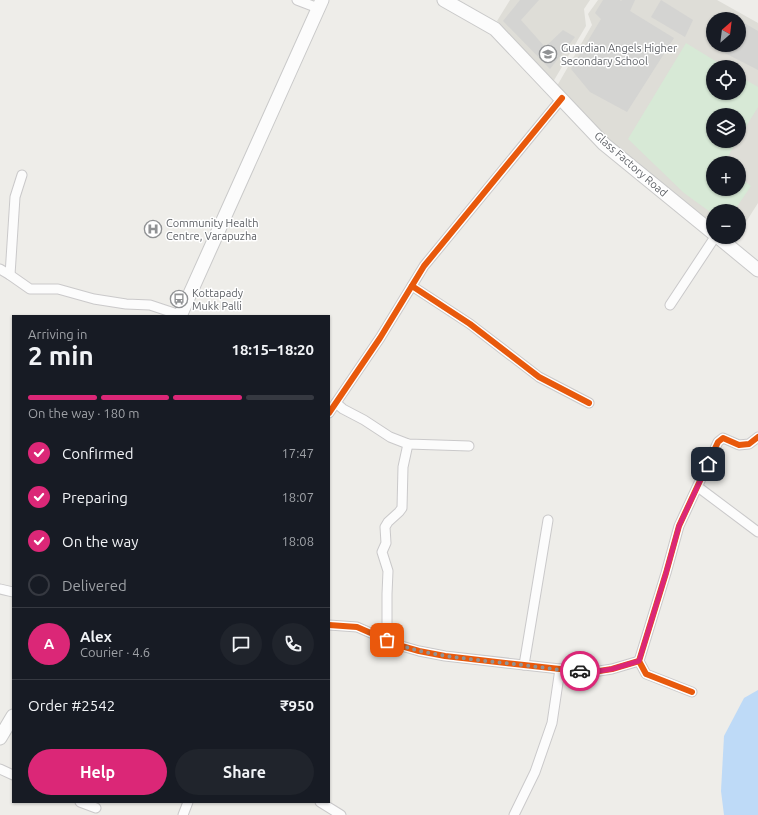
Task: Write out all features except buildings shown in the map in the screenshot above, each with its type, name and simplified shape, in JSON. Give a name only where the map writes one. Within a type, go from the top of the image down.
[{"type":"main road","name":"Glass Factory Road","points":[[444,0],[495,29],[604,144],[706,227]]},
{"type":"main road","points":[[180,315],[320,4]]},
{"type":"main road","points":[[726,244],[758,270]]},
{"type":"main road","points":[[0,738],[12,718]]},
{"type":"street","points":[[297,0],[320,4]]},
{"type":"street","points":[[330,412],[380,338],[424,266],[562,98]]},
{"type":"street","points":[[10,275],[15,197],[22,174]]},
{"type":"street","points":[[670,305],[710,244]]},
{"type":"street","points":[[0,269],[30,290],[58,289],[94,299],[126,304],[150,305],[177,315]]},
{"type":"street","points":[[412,286],[470,324],[539,377],[589,403]]},
{"type":"street","points":[[336,403],[343,409],[364,420],[390,437],[408,444],[469,446]]},
{"type":"street","points":[[692,692],[646,674],[639,661],[679,526],[718,442],[723,438],[739,445],[749,444],[758,437]]},
{"type":"street","points":[[387,640],[388,571],[382,552],[386,543],[385,527],[402,508],[403,467],[408,444]]},
{"type":"street","points":[[698,487],[758,532]]},
{"type":"street","points":[[524,665],[548,520]]},
{"type":"street","points":[[0,589],[12,592]]},
{"type":"street","points":[[330,625],[357,626],[398,645],[445,656],[560,670],[593,672],[612,669],[639,661]]},
{"type":"street","points":[[514,815],[535,772],[552,723],[560,670]]},
{"type":"street","points":[[0,769],[12,774]]},
{"type":"street","points":[[83,803],[96,808]]},
{"type":"street","points":[[183,815],[188,803]]},
{"type":"street","points":[[322,803],[340,815]]},
{"type":"shaded area","name":"Guardian Angels Higher Secondary School","points":[[510,0],[590,0],[584,9],[586,26],[553,82],[497,21]]},
{"type":"shaded area","points":[[598,0],[717,0],[738,12],[706,12],[706,52],[746,52],[746,16],[758,23],[758,203],[746,222],[746,204],[706,204],[706,219],[619,151],[557,86],[592,25],[588,14]]},
{"type":"green space","points":[[686,43],[714,60],[706,60],[706,100],[746,100],[746,80],[758,87],[758,107],[746,127],[746,108],[706,108],[706,148],[733,148],[728,156],[706,156],[706,196],[744,196],[739,204],[706,204],[706,209],[684,193],[628,139]]},
{"type":"green space","points":[[746,182],[751,186],[746,193]]},
{"type":"water","points":[[758,690],[758,815],[724,815],[721,791],[724,736],[744,698]]},
{"type":"cycle path","points":[[330,412],[380,338],[424,266],[562,98]]},
{"type":"cycle path","points":[[412,286],[470,324],[539,377],[589,403]]},
{"type":"cycle path","points":[[692,692],[646,674],[639,661],[679,526],[718,442],[723,438],[739,445],[749,444],[758,437]]},
{"type":"cycle path","points":[[330,625],[357,627],[398,645],[445,656],[593,672],[612,669],[639,661]]},
{"type":"way so far","points":[[387,640],[419,651],[445,656],[560,670],[580,671]]},
{"type":"place","name":"Guardian Angels Higher Secondary School","points":[[548,54]]},
{"type":"place","name":"Community Health Centre, Varapuzha","points":[[153,229]]},
{"type":"place","name":"Kottapady Mukk Palli","points":[[179,299]]},
{"type":"route","points":[[580,671],[593,672],[612,669],[639,661],[679,526],[708,464]]}]
